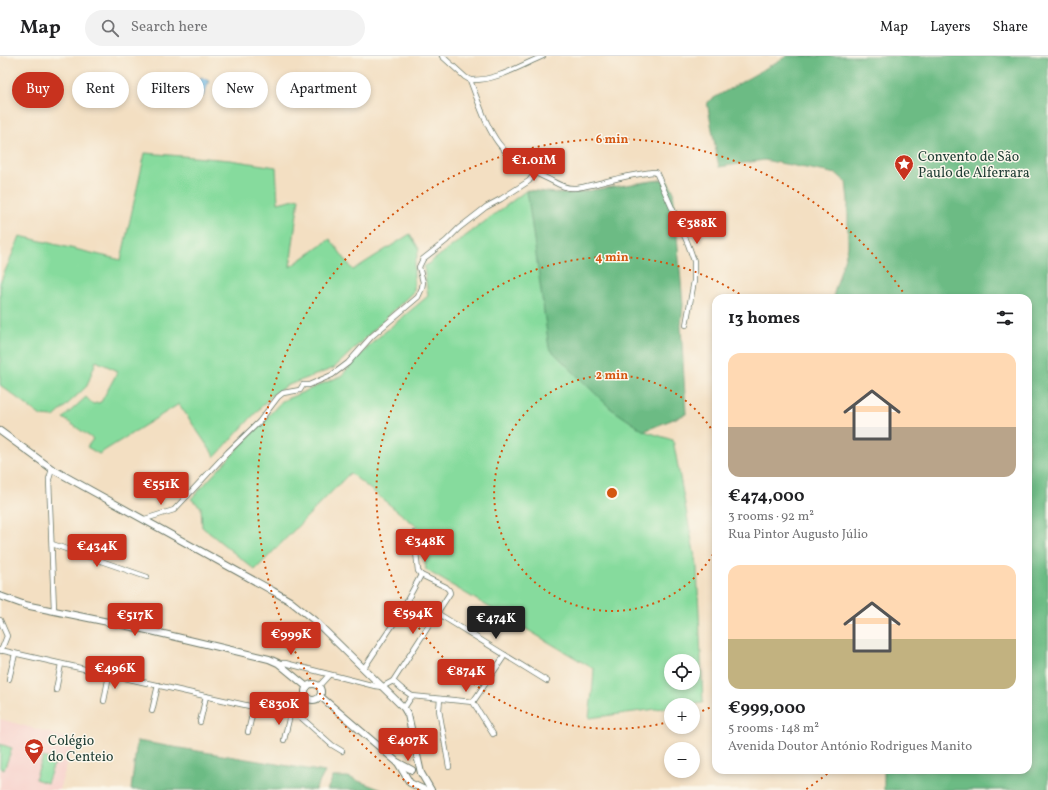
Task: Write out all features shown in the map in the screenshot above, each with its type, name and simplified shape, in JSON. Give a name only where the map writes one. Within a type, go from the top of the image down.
[{"type":"street","points":[[442,56],[470,80],[487,125],[497,141],[514,161],[535,173],[564,186],[576,188],[637,174],[656,172],[694,261],[694,281],[686,325]]},
{"type":"street","points":[[470,80],[494,77],[542,56]]},
{"type":"street","points":[[145,519],[174,510],[228,452],[259,422],[278,397],[283,393],[300,390],[303,385],[309,385],[326,378],[348,363],[372,336],[418,297],[421,292],[422,282],[419,267],[422,259],[486,207],[502,199],[529,181],[535,173]]},
{"type":"street","points":[[0,432],[52,469],[145,519],[290,601],[315,621],[404,708],[408,715],[422,774],[431,790]]},
{"type":"street","points":[[52,469],[50,479],[54,610]]},
{"type":"street","points":[[278,663],[285,663],[382,687],[393,681],[450,593],[446,588],[421,575],[417,566],[414,533]]},
{"type":"street","points":[[52,544],[147,577]]},
{"type":"street","points":[[364,668],[398,617],[421,575]]},
{"type":"street","points":[[0,596],[25,605],[148,630],[269,659],[278,663],[307,687]]},
{"type":"street","points":[[437,613],[547,681]]},
{"type":"street","points":[[0,620],[7,636],[0,650],[15,654],[158,685],[284,715],[296,713],[309,698]]},
{"type":"street","points":[[9,679],[15,654]]},
{"type":"street","points":[[473,702],[505,655]]},
{"type":"street","points":[[56,690],[61,664]]},
{"type":"street","points":[[104,701],[109,675]]},
{"type":"street","points":[[319,686],[329,675]]},
{"type":"street","points":[[393,681],[412,696],[473,702]]},
{"type":"street","points":[[307,687],[314,684],[319,686]]},
{"type":"street","points":[[152,711],[158,685]]},
{"type":"street","points":[[319,686],[321,692],[320,696]]},
{"type":"street","points":[[307,687],[306,694],[309,698],[314,700],[320,696]]},
{"type":"street","points":[[200,722],[206,696]]},
{"type":"street","points":[[320,696],[397,762],[412,770],[418,770],[422,774]]},
{"type":"street","points":[[404,708],[412,696]]},
{"type":"street","points":[[440,698],[439,710],[449,767]]},
{"type":"street","points":[[473,702],[493,734]]},
{"type":"street","points":[[248,732],[254,707]]},
{"type":"street","points":[[296,713],[332,745],[342,750]]},
{"type":"street","points":[[284,740],[290,715]]},
{"type":"street","points":[[407,779],[408,772],[412,770],[417,754]]},
{"type":"street","points":[[397,762],[410,783],[425,790]]},
{"type":"street","points":[[414,785],[420,782],[422,774]]},
{"type":"shaded area","name":"Colégio do Centeio","points":[[0,719],[75,740],[59,790],[0,790]]},
{"type":"green space","points":[[787,56],[1048,56],[1048,790],[884,790],[884,774],[1032,774],[1032,294],[834,294],[848,247],[848,200],[846,182],[837,174],[764,160],[719,167],[707,102]]},
{"type":"green space","points":[[145,153],[230,160],[276,167],[278,203],[299,198],[290,267],[330,239],[353,270],[410,234],[419,249],[414,267],[414,291],[334,368],[286,386],[272,395],[215,457],[179,404],[99,454],[87,447],[93,439],[63,418],[86,397],[93,404],[101,402],[118,371],[96,361],[87,386],[54,417],[41,416],[0,385],[0,283],[20,236],[121,260]]},
{"type":"green space","points":[[666,179],[673,190],[683,305],[681,326],[686,414],[644,431],[610,408],[549,348],[527,190],[566,194]]},
{"type":"green space","points":[[527,190],[531,210],[644,431],[673,440],[697,568],[703,703],[700,703],[700,698],[664,698],[664,708],[589,718],[594,669],[426,570],[421,530],[350,473],[255,570],[202,527],[201,507],[191,499],[282,401],[341,376],[374,341],[428,296],[424,267]]},
{"type":"green space","points":[[137,741],[325,772],[315,790],[131,790]]},
{"type":"green space","points":[[0,744],[12,748],[4,770],[0,768]]},
{"type":"green space","points":[[43,757],[55,761],[47,783],[35,779]]},
{"type":"green space","points":[[333,777],[348,777],[382,790],[327,790]]},
{"type":"water","points":[[204,78],[209,81],[204,94]]},
{"type":"place","name":"Convento de São Paulo de Alferrara","points":[[904,181]]},
{"type":"place","name":"Colégio do Centeio","points":[[34,765]]}]
